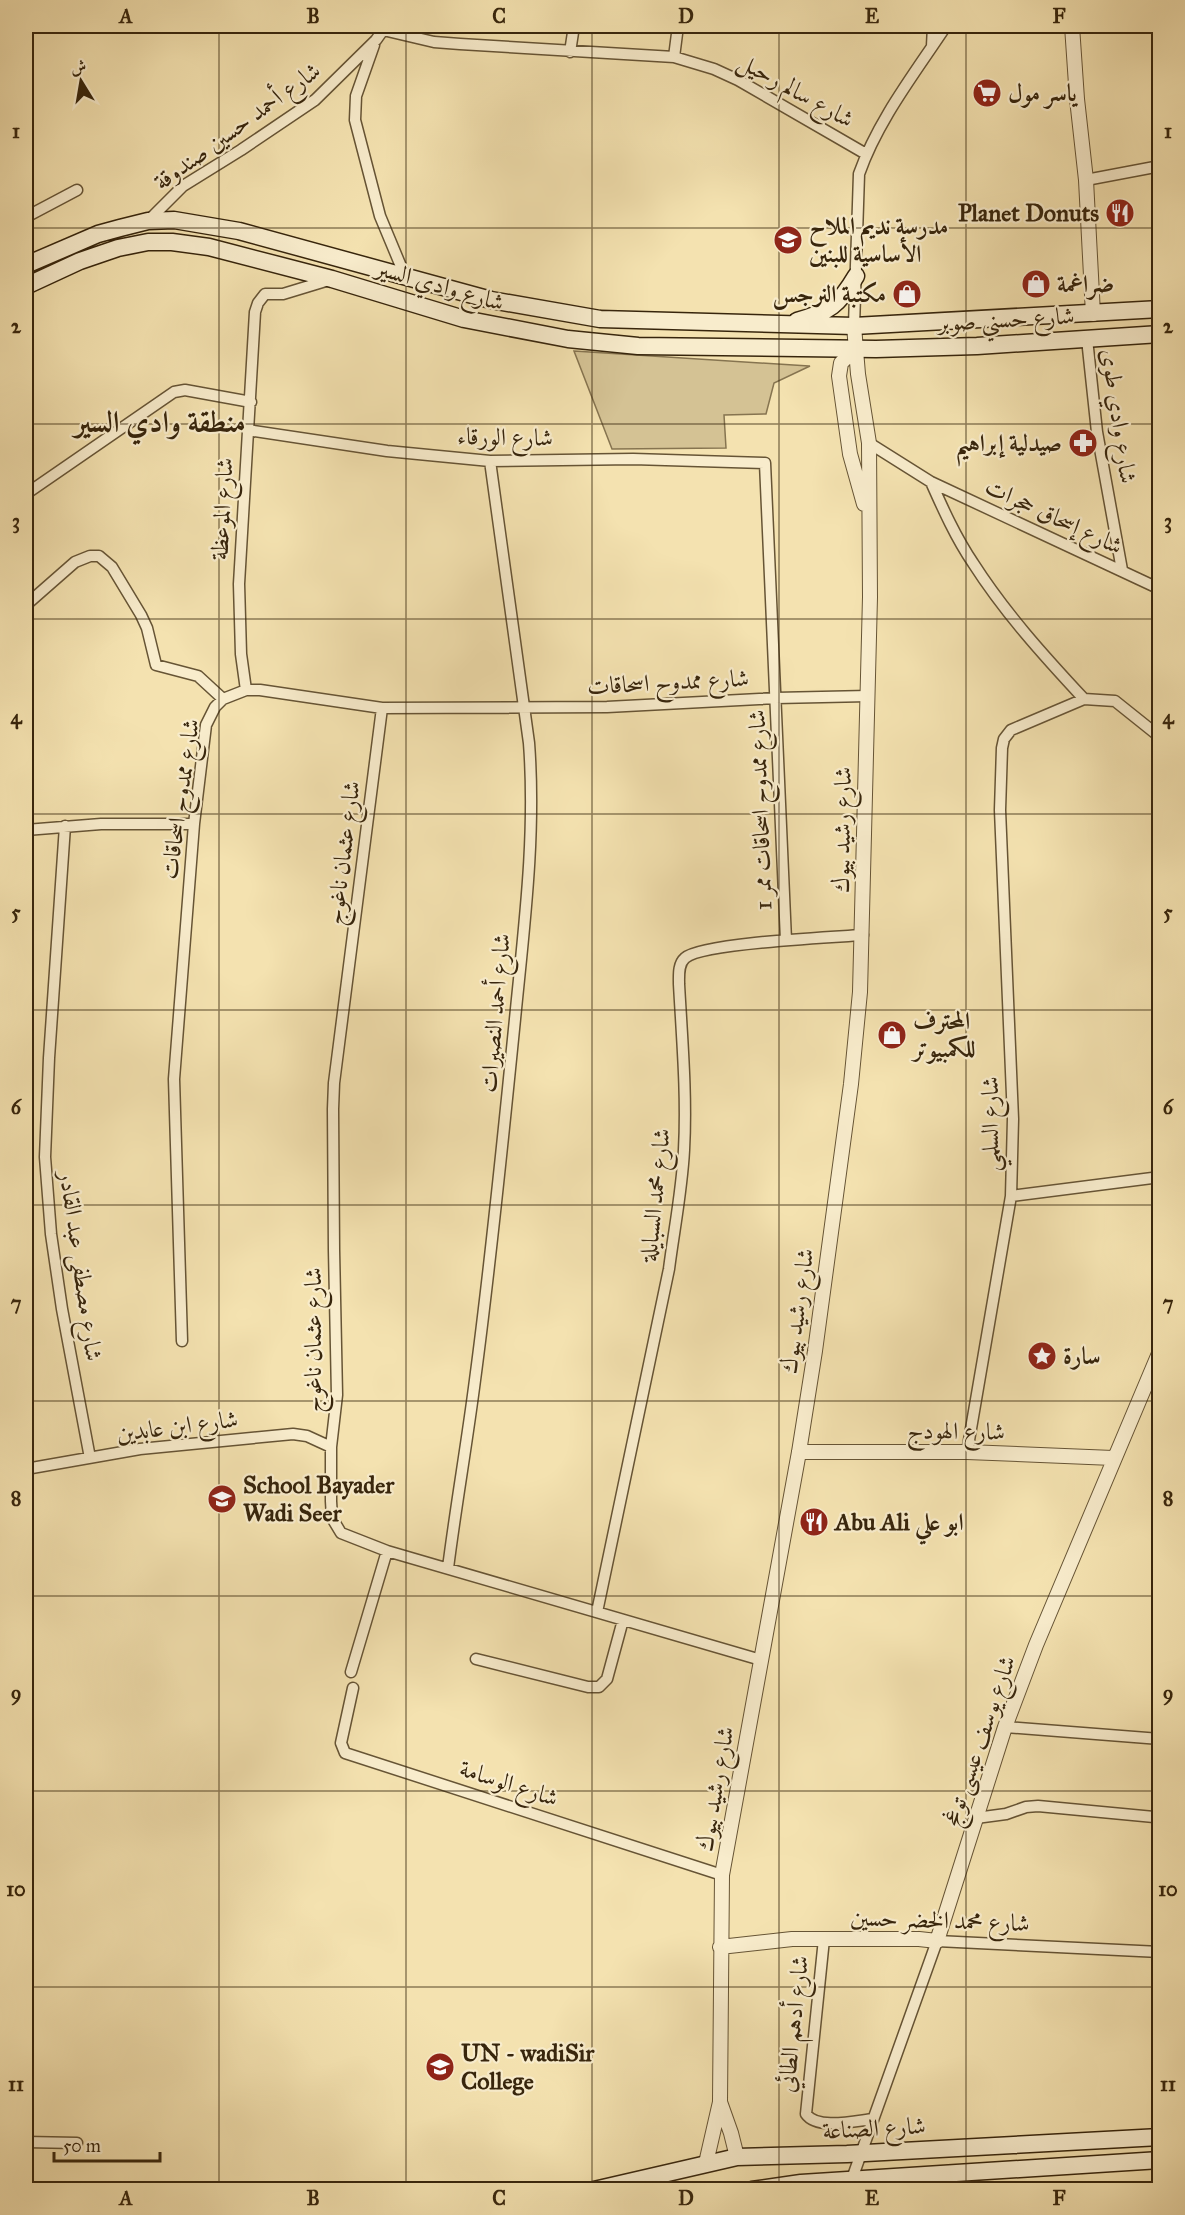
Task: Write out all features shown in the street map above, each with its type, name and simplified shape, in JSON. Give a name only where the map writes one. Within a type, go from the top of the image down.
[{"type":"main road","name":"شارع وادي السير","points":[[26,265],[98,234],[148,221],[174,220],[239,231],[491,300],[600,319],[854,326]]},
{"type":"main road","points":[[148,221],[148,242]]},
{"type":"main road","name":"شارع وادي السير","points":[[26,286],[80,261],[118,248],[148,242],[172,242],[209,247],[332,279],[464,319],[568,339],[672,347],[855,349]]},
{"type":"main road","points":[[787,324],[815,316],[836,305],[856,276]]},
{"type":"main road","name":"شارع حسني صوبر","points":[[854,326],[1160,309]]},
{"type":"main road","name":"شارع حسني صوبر","points":[[855,349],[977,346],[1160,334]]},
{"type":"main road","name":"شارع الصناعة","points":[[594,2190],[737,2157],[860,2153],[1160,2137]]},
{"type":"main road","name":"شارع الصناعة","points":[[752,2190],[804,2186],[849,2186],[1160,2160]]},
{"type":"street","points":[[570,52],[574,26]]},
{"type":"street","points":[[674,57],[678,26]]},
{"type":"street","points":[[932,46],[933,26]]},
{"type":"street","points":[[855,349],[857,184],[866,154],[882,124],[946,26]]},
{"type":"street","points":[[1072,26],[1086,180],[1093,314]]},
{"type":"street","name":"شارع سالم رحيل","points":[[385,28],[434,42],[674,57],[714,69],[738,80],[866,154]]},
{"type":"street","name":"شارع أحمد حسين صندوقة","points":[[148,221],[183,186],[315,100],[376,40],[385,28]]},
{"type":"street","name":"شارع أحمد حسين صندوقة","points":[[376,40],[356,96],[355,120],[380,216],[405,276]]},
{"type":"street","points":[[1086,180],[1160,166]]},
{"type":"street","points":[[26,217],[78,190]]},
{"type":"street","name":"شارع الموعظة","points":[[246,690],[239,614],[255,312],[265,294],[283,294],[332,279]]},
{"type":"street","name":"شارع وادي طوى","points":[[1087,339],[1097,432],[1122,570]]},
{"type":"street","name":"شارع رشيد بيوك","points":[[706,2163],[720,2102],[722,1875],[799,1452],[825,1281],[851,1084],[860,992],[868,696],[869,443],[855,349]]},
{"type":"street","name":"شارع رشيد بيوك","points":[[855,349],[841,363],[839,376],[850,454],[869,520]]},
{"type":"street","points":[[26,494],[174,392],[184,390],[251,402]]},
{"type":"street","name":"شارع الورقاء","points":[[247,430],[387,451],[490,460],[656,459],[765,463]]},
{"type":"street","name":"شارع إسحاق حجرات","points":[[869,443],[931,482],[1160,589]]},
{"type":"street","name":"شارع أحمد النصيرات","points":[[448,1568],[493,1240],[528,894],[533,790],[529,743],[490,460]]},
{"type":"street","name":"شارع ممدوح اسحاقات ممر 1","points":[[765,463],[786,940]]},
{"type":"street","points":[[931,482],[962,545],[1017,625],[1084,699],[1115,701],[1160,737]]},
{"type":"street","points":[[26,605],[75,562],[90,555],[99,556],[112,567],[141,615],[147,628],[155,663],[158,666],[198,675],[224,699]]},
{"type":"street","name":"شارع ممدوح اسحاقات","points":[[182,1341],[174,1079],[194,825],[206,725],[215,706],[224,699],[246,690],[382,708],[607,707],[776,698],[868,696]]},
{"type":"street","name":"شارع السلمي","points":[[967,1452],[1011,1196],[1013,1119],[1000,810],[1002,748],[1004,739],[1011,730],[1084,699]]},
{"type":"street","name":"شارع عثمان ناغوج","points":[[382,708],[334,1083],[333,1179],[337,1395],[331,1448],[331,1512],[334,1525],[347,1536],[387,1551],[761,1660]]},
{"type":"street","points":[[26,830],[65,826],[194,825]]},
{"type":"street","name":"شارع مصطفى عبد القادر","points":[[65,826],[49,1058],[45,1157],[54,1258],[90,1458]]},
{"type":"street","name":"شارع محمد السبايلة","points":[[597,1612],[669,1269],[676,1216],[684,1152],[685,1120],[679,971],[683,959],[692,953],[786,940],[862,935]]},
{"type":"street","points":[[1011,1196],[1160,1177]]},
{"type":"street","name":"شارع يوسف عيسى توغج","points":[[849,2186],[937,1941],[1005,1727],[1113,1458],[1160,1351]]},
{"type":"street","name":"شارع ابن عابدين","points":[[26,1469],[140,1449],[293,1434],[307,1436],[331,1448]]},
{"type":"street","name":"شارع الهودج","points":[[799,1452],[967,1452],[1113,1458]]},
{"type":"street","points":[[351,1672],[387,1551]]},
{"type":"street","points":[[476,1659],[588,1687],[599,1687],[607,1679],[623,1620]]},
{"type":"street","name":"شارع الوسامة","points":[[353,1689],[341,1743],[345,1753],[722,1875]]},
{"type":"street","points":[[1005,1727],[1160,1739]]},
{"type":"street","points":[[976,1818],[993,1817],[1026,1807],[1038,1806],[1154,1817]]},
{"type":"street","name":"شارع محمد الخضر حسين","points":[[720,1947],[792,1939],[919,1939],[1160,1952]]},
{"type":"street","name":"شارع أدهم الطائي","points":[[824,1939],[806,2114],[814,2122],[873,2120]]},
{"type":"street","name":"شارع رشيد بيوك","points":[[720,2102],[737,2157]]},
{"type":"street","points":[[26,2142],[77,2143]]},
{"type":"shaded area","points":[[574,351],[810,366],[774,383],[766,414],[724,415],[726,448],[612,449]]},
{"type":"place","name":"ياسر مول","points":[[987,93]]},
{"type":"place","name":"Planet Donuts","points":[[1120,213]]},
{"type":"place","name":"مدرسة نديم الملاح الأساسية للبنين","points":[[788,240]]},
{"type":"place","name":"ضراغمة","points":[[1036,284]]},
{"type":"place","name":"مكتبة النرجس","points":[[907,294]]},
{"type":"place","name":"صيدلية إبراهيم","points":[[1083,443]]},
{"type":"place","name":"المحترف للكمبيوتر","points":[[892,1035]]},
{"type":"place","name":"سارة","points":[[1042,1356]]},
{"type":"place","name":"School Bayader Wadi Seer","points":[[222,1499]]},
{"type":"place","name":"Abu Ali ابو علي","points":[[814,1522]]},
{"type":"place","name":"UN - wadiSir College","points":[[440,2067]]},
{"type":"district","name":"منطقة وادي السير","points":[[160,422]]}]
